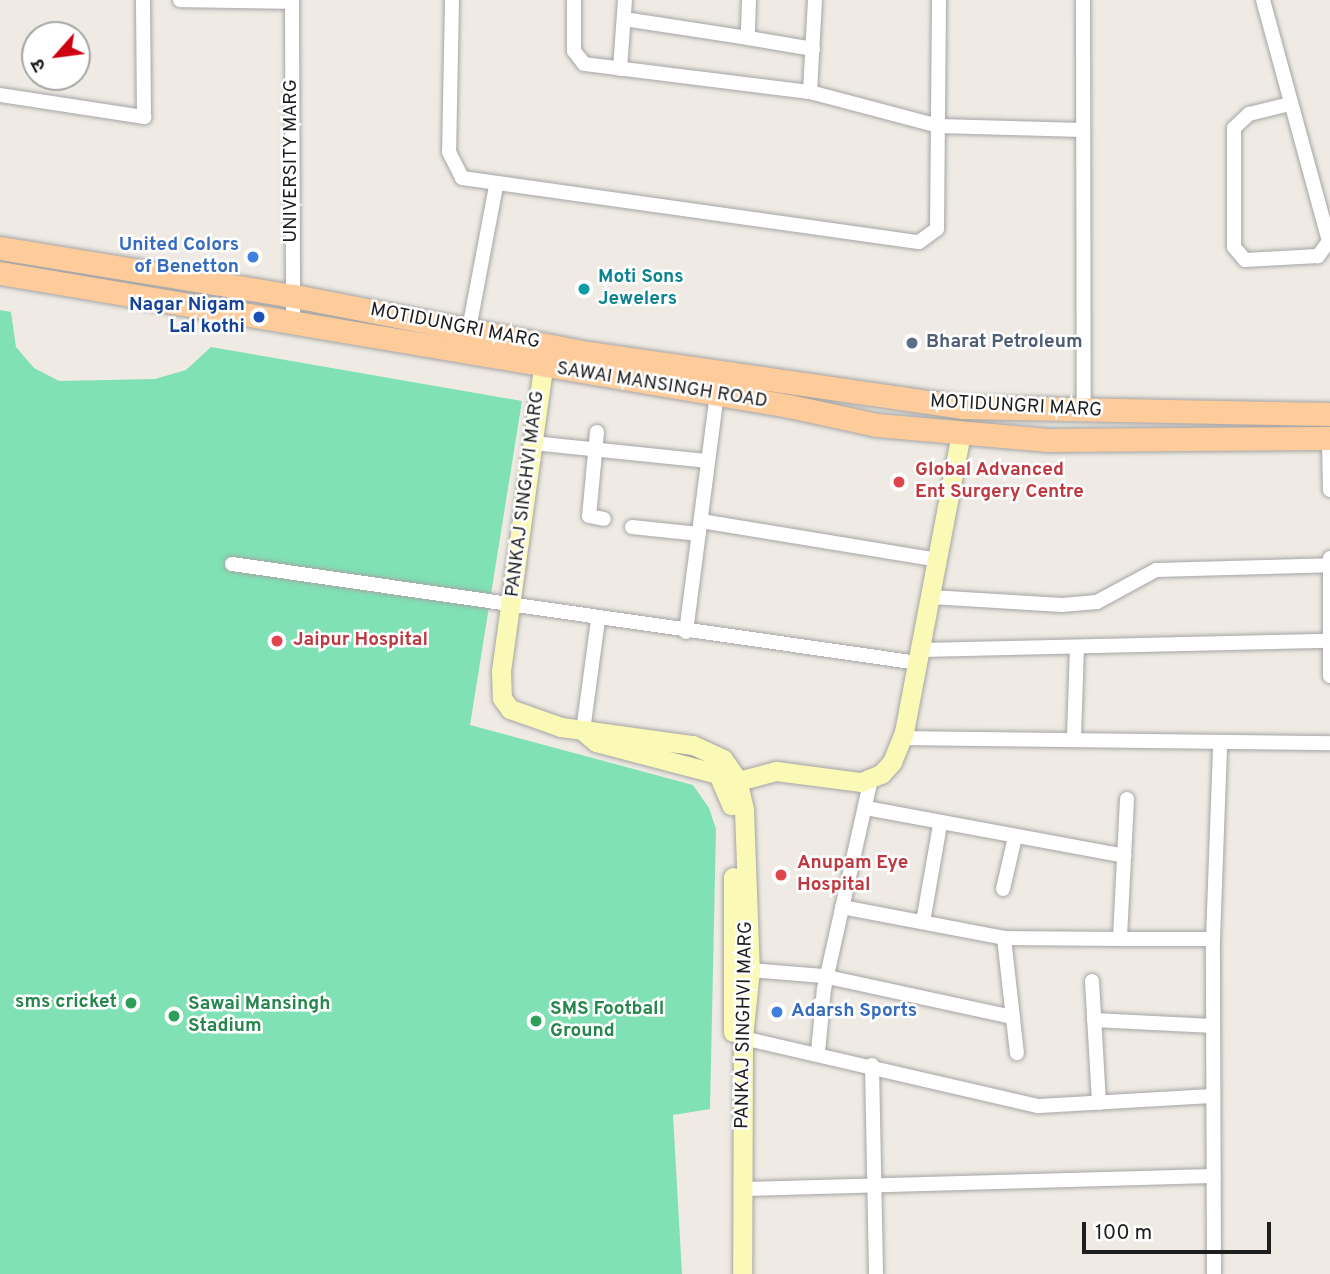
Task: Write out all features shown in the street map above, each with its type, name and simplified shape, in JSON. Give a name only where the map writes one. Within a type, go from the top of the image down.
[{"type":"main road","name":"MOTIDUNGRI MARG","points":[[0,248],[294,296],[588,353],[931,403],[1084,412],[1330,414]]},
{"type":"main road","name":"SAWAI MANSINGH ROAD","points":[[0,274],[293,322],[542,368],[717,394],[877,425],[961,434],[1127,441],[1329,438]]},
{"type":"street","points":[[0,94],[144,117],[143,0]]},
{"type":"street","points":[[180,0],[292,1]]},
{"type":"street","points":[[452,0],[451,164],[461,178],[496,186],[691,207],[919,242],[937,229],[939,0]]},
{"type":"street","points":[[575,0],[574,51],[584,64],[810,92],[939,126],[1082,130]]},
{"type":"street","points":[[620,69],[625,0]]},
{"type":"street","points":[[748,38],[750,0]]},
{"type":"street","points":[[810,92],[815,0]]},
{"type":"street","points":[[1083,0],[1084,412]]},
{"type":"street","points":[[1263,0],[1329,241],[1318,256],[1245,260],[1234,247],[1234,128],[1249,114],[1290,104]]},
{"type":"street","name":"UNIVERSITY MARG","points":[[292,1],[293,322]]},
{"type":"street","points":[[624,19],[813,48]]},
{"type":"street","points":[[469,329],[496,186]]},
{"type":"street","name":"PANKAJ SINGHVI MARG","points":[[542,368],[512,606],[501,671],[502,698],[510,709],[583,731],[596,742],[703,767],[732,782],[741,969],[738,1037],[739,1190],[743,1274]]},
{"type":"street","points":[[686,632],[717,394]]},
{"type":"street","points":[[597,432],[589,516],[604,519]]},
{"type":"street","points":[[732,782],[776,771],[861,782],[892,762],[902,737],[919,657],[961,434]]},
{"type":"street","points":[[1329,438],[1330,490]]},
{"type":"street","points":[[533,443],[709,461]]},
{"type":"street","points":[[632,527],[700,527],[938,560]]},
{"type":"street","points":[[1330,556],[1330,676]]},
{"type":"street","points":[[232,564],[686,632],[919,657],[1077,648],[1329,650]]},
{"type":"street","points":[[931,597],[1062,605],[1097,602],[1156,570],[1330,565]]},
{"type":"street","points":[[583,731],[598,620]]},
{"type":"street","points":[[1074,737],[1077,648]]},
{"type":"street","points":[[902,737],[941,741],[1074,737],[1220,744],[1330,743]]},
{"type":"street","points":[[1214,1274],[1213,939],[1220,744]]},
{"type":"street","points":[[818,1052],[827,977],[871,778]]},
{"type":"street","points":[[1120,939],[1127,799]]},
{"type":"street","points":[[866,808],[940,825],[1125,856]]},
{"type":"street","points":[[923,922],[940,825]]},
{"type":"street","points":[[1003,889],[1015,837]]},
{"type":"street","points":[[842,907],[1004,938],[1213,939]]},
{"type":"street","points":[[1004,938],[1017,1053]]},
{"type":"street","points":[[741,969],[827,977],[1012,1017]]},
{"type":"street","points":[[1092,981],[1099,1103]]},
{"type":"street","points":[[1094,1020],[1213,1026]]},
{"type":"street","points":[[738,1037],[818,1052],[1038,1106],[1213,1096]]},
{"type":"street","points":[[872,1065],[876,1274]]},
{"type":"street","points":[[739,1190],[1214,1176]]},
{"type":"street","name":"PANKAJ SINGHVI MARG","points":[[732,1274],[739,1190]]},
{"type":"green space","points":[[0,310],[11,312],[16,347],[34,368],[59,381],[155,379],[186,370],[211,347],[522,401],[470,725],[693,785],[709,808],[716,829],[710,1109],[673,1115],[682,1274],[0,1274]]},
{"type":"place","name":"United Colors of Benetton","points":[[253,257]]},
{"type":"place","name":"Moti Sons Jewelers","points":[[584,289]]},
{"type":"place","name":"Nagar Nigam Lal kothi","points":[[259,317]]},
{"type":"place","name":"Bharat Petroleum","points":[[912,343]]},
{"type":"place","name":"Global Advanced Ent Surgery Centre","points":[[899,482]]},
{"type":"place","name":"Jaipur Hospital","points":[[277,641]]},
{"type":"place","name":"Anupam Eye Hospital","points":[[781,875]]},
{"type":"place","name":"sms cricket","points":[[131,1003]]},
{"type":"place","name":"Adarsh Sports","points":[[777,1012]]},
{"type":"place","name":"Sawai Mansingh Stadium","points":[[174,1016]]},
{"type":"place","name":"SMS Football Ground","points":[[536,1021]]}]
